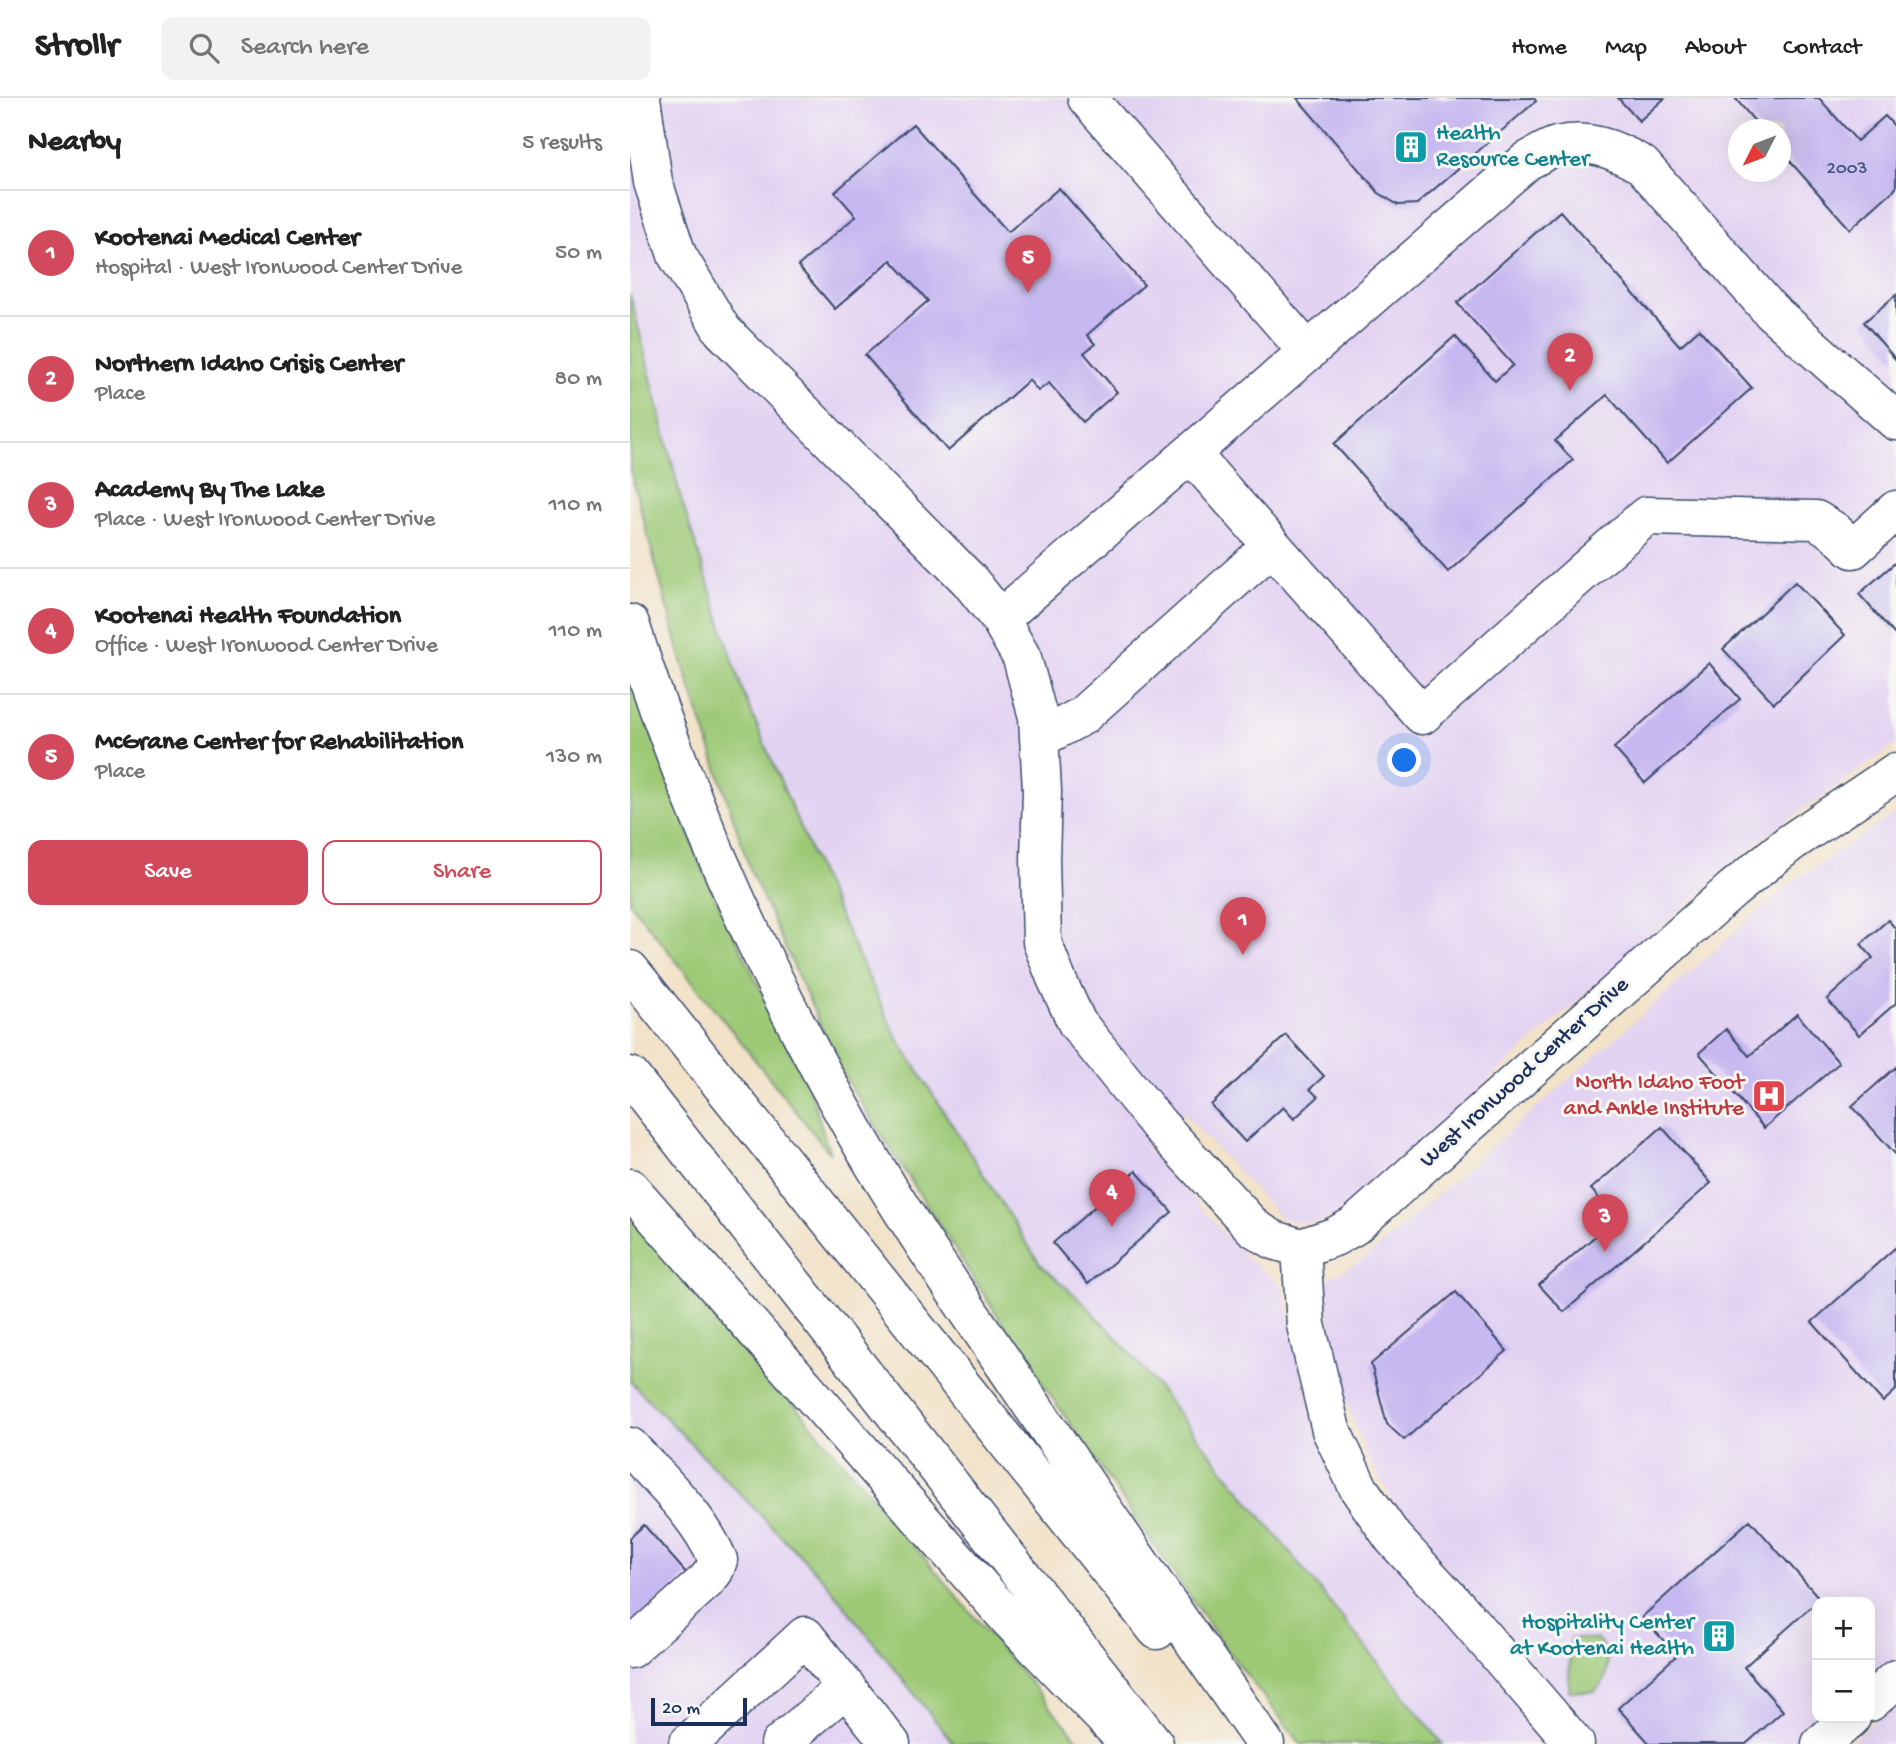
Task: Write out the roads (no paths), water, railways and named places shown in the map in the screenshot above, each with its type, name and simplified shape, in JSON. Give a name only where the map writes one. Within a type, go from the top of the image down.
[{"type":"main road","points":[[641,98],[653,181],[677,255],[722,330],[969,579],[1000,620],[1022,658],[1038,717],[1042,791],[1042,942],[1077,1023],[1159,1125],[1254,1228],[1275,1240],[1301,1248],[1306,1325],[1331,1430],[1359,1489],[1393,1538],[1459,1609],[1575,1744]]},
{"type":"main road","points":[[1087,98],[1308,352]]},
{"type":"main road","points":[[1000,620],[1527,161],[1556,146],[1580,143],[1616,150],[1642,164],[1771,311],[1896,421]]},
{"type":"main road","points":[[1191,454],[1422,715],[1646,516],[1816,520],[1834,531],[1853,549],[1896,510]]},
{"type":"main road","points":[[1039,738],[1082,716],[1272,546]]},
{"type":"main road","points":[[630,624],[656,708],[722,866],[787,1007],[856,1133],[923,1244],[1115,1529],[1265,1744]]},
{"type":"main road","name":"West Ironwood Center Drive","points":[[1301,1248],[1334,1237],[1354,1226],[1732,890],[1790,843],[1896,772]]},
{"type":"main road","points":[[630,970],[1248,1744]]},
{"type":"main road","points":[[630,1076],[1154,1744]]},
{"type":"main road","points":[[630,1188],[1007,1617],[1129,1744]]},
{"type":"main road","points":[[630,1447],[687,1509],[712,1546],[718,1560],[715,1571],[706,1581],[630,1649]]},
{"type":"main road","points":[[688,1744],[804,1636],[891,1744]]},
{"type":"main road","points":[[1875,1698],[1896,1679]]},
{"type":"main road","points":[[780,1744],[846,1687]]},
{"type":"main road","points":[[1821,1744],[1845,1723]]},
{"type":"place","name":"Health Resource Center","points":[[1411,147]]},
{"type":"place","name":"McGrane Center for Rehabilitation","points":[[1028,293]]},
{"type":"place","name":"Northern Idaho Crisis Center","points":[[1570,391]]},
{"type":"place","name":"Kootenai Medical Center","points":[[1243,955]]},
{"type":"place","name":"North Idaho Foot and Ankle Institute","points":[[1769,1096]]},
{"type":"place","name":"Kootenai Health Foundation","points":[[1112,1227]]},
{"type":"place","name":"Academy By The Lake","points":[[1605,1252]]},
{"type":"place","name":"Hospitality Center at Kootenai Health","points":[[1719,1636]]}]
